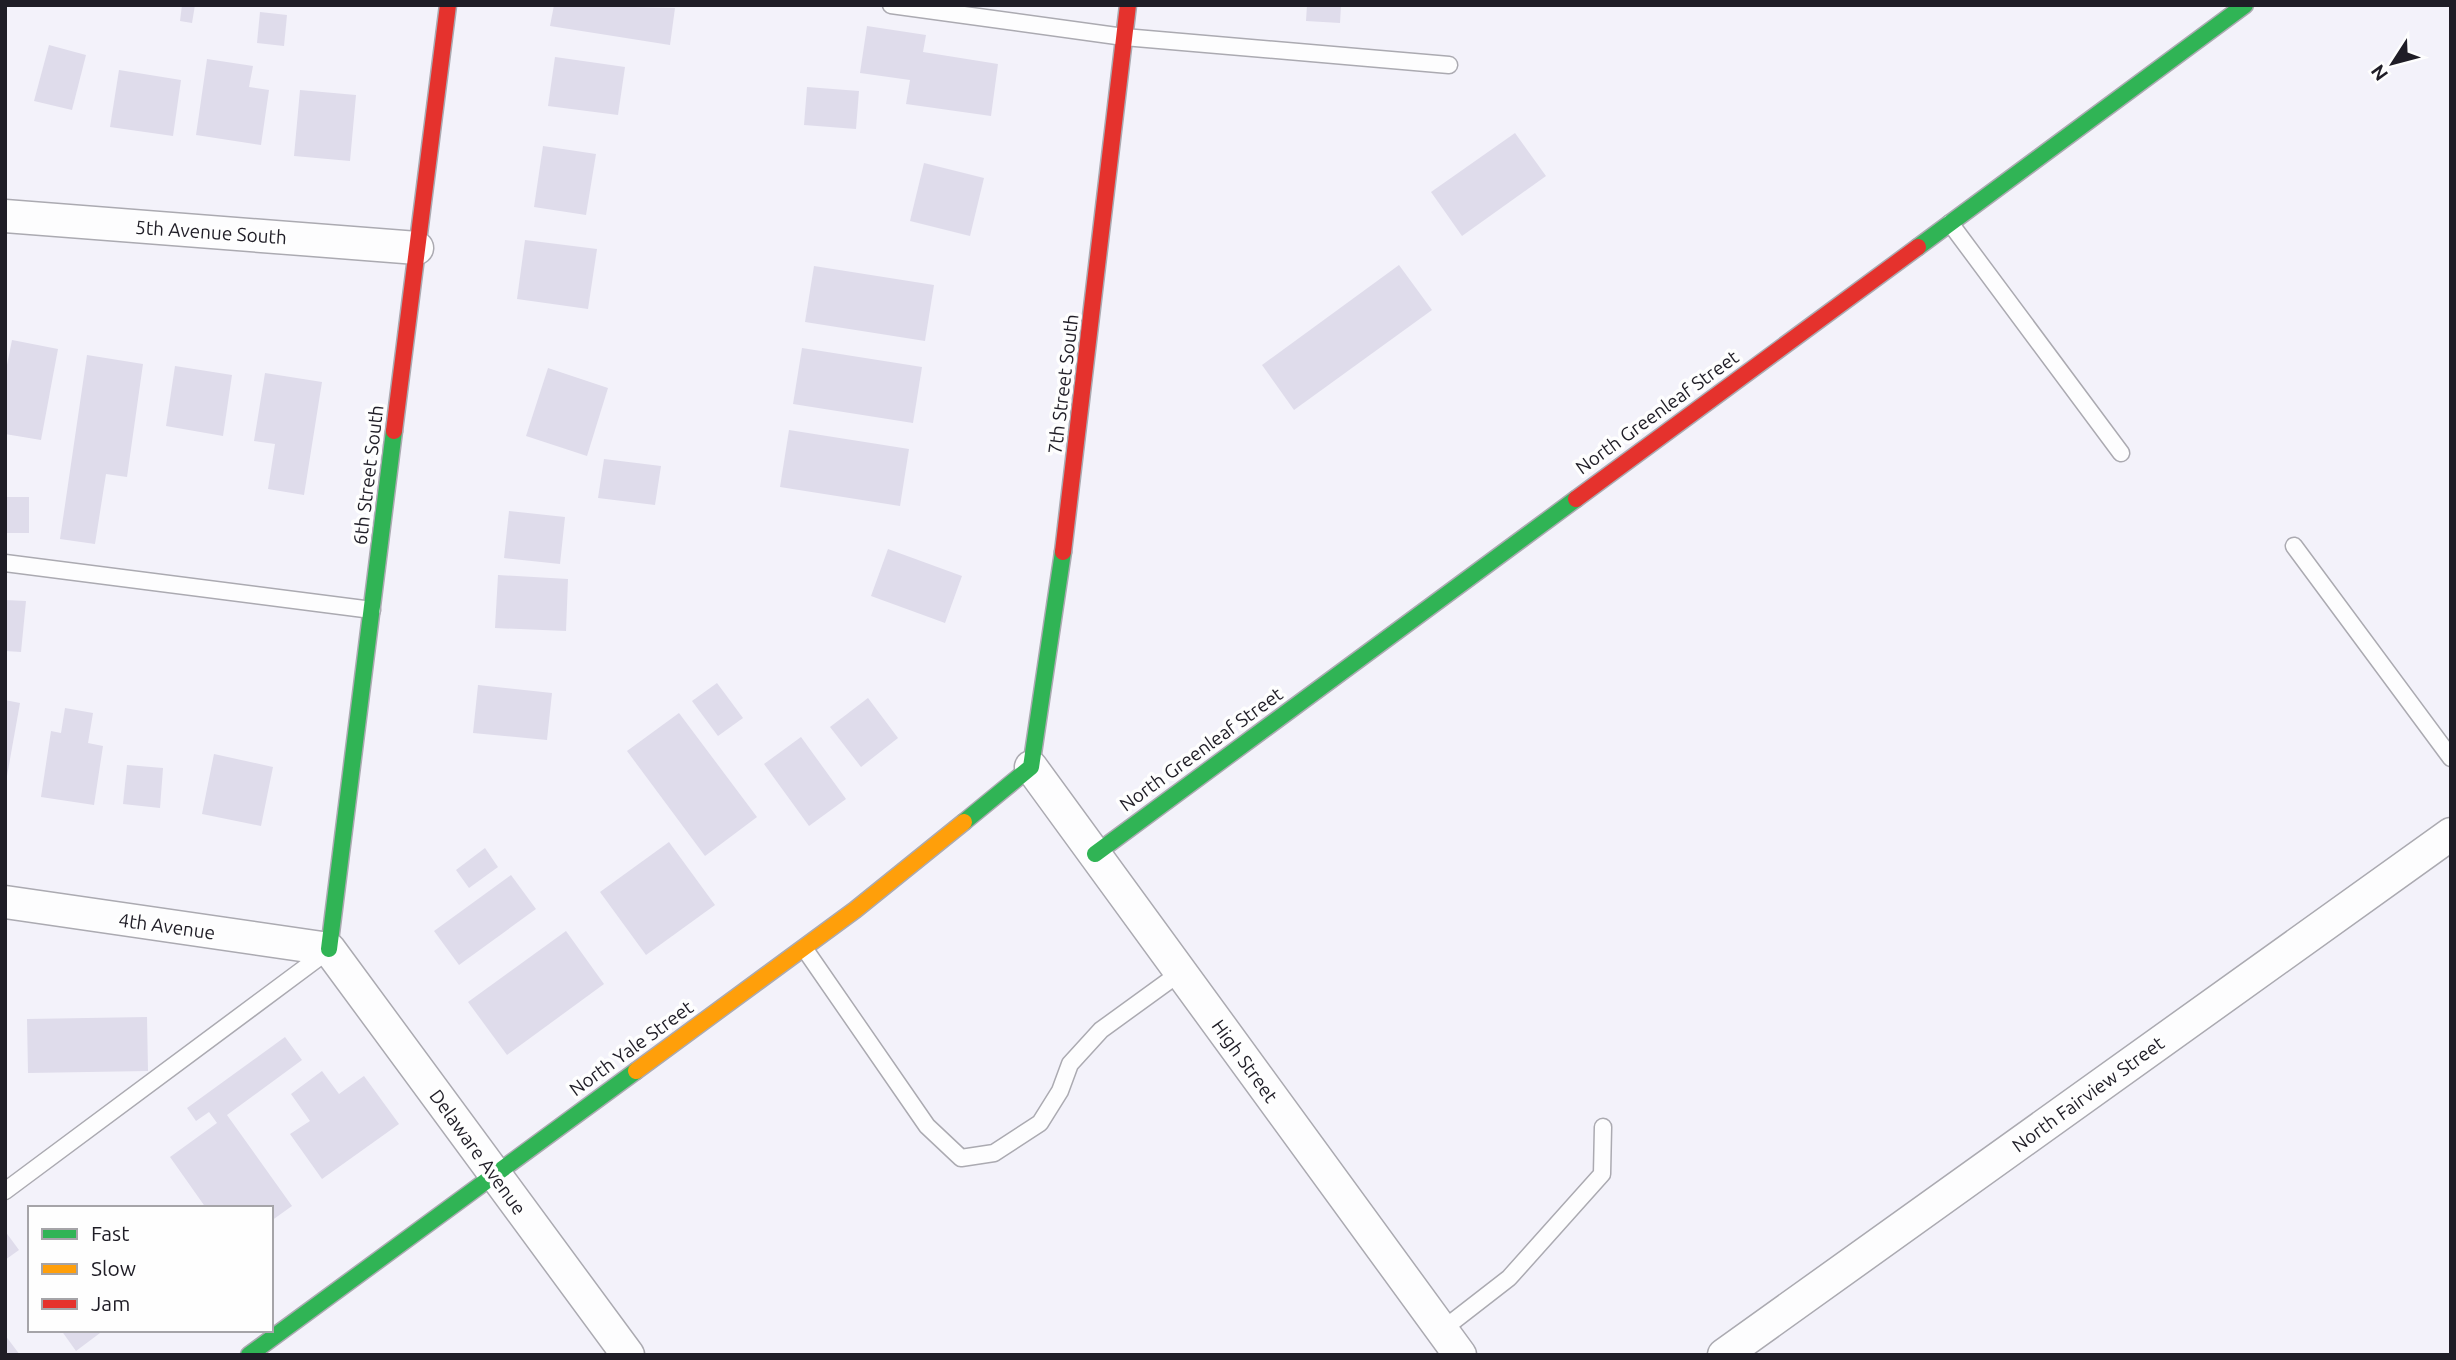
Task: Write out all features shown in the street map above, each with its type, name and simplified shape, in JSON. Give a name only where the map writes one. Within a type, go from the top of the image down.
[{"type":"street","name":"6th Street South","points":[[329,949],[448,5]]},
{"type":"street","name":"7th Street South","points":[[1031,767],[1058,600],[1128,5]]},
{"type":"street","name":"North Greenleaf Street","points":[[1095,854],[2245,5]]},
{"type":"street","name":"5th Avenue South","points":[[5,216],[417,248]]},
{"type":"street","name":"High Street","points":[[1031,767],[1451,1343]]},
{"type":"street","name":"North Yale Street","points":[[248,1355],[855,910],[1031,767]]},
{"type":"street","name":"North Fairview Street","points":[[1724,1355],[2451,834]]},
{"type":"street","name":"4th Avenue","points":[[5,902],[329,949]]},
{"type":"street","name":"Delaware Avenue","points":[[329,949],[628,1355]]},
{"type":"lane","points":[[891,5],[1124,37],[1449,65]]},
{"type":"lane","points":[[1950,223],[2121,453]]},
{"type":"lane","points":[[2294,546],[2451,758]]},
{"type":"lane","points":[[5,563],[372,610]]},
{"type":"lane","points":[[804,948],[927,1126],[961,1158],[994,1153],[1040,1124],[1060,1091],[1070,1064],[1101,1030],[1181,972]]},
{"type":"lane","points":[[5,1191],[329,949]]},
{"type":"lane","points":[[1451,1343],[1601,1174],[1604,1127]]},
{"type":"building","points":[[182,5],[195,5],[192,23],[180,21]]},
{"type":"building","points":[[554,5],[675,8],[670,45],[550,26]]},
{"type":"building","points":[[1307,5],[1341,5],[1340,23],[1306,21]]},
{"type":"building","points":[[260,12],[287,15],[284,46],[257,43]]},
{"type":"building","points":[[867,26],[926,35],[923,52],[998,64],[991,116],[906,104],[910,80],[860,73]]},
{"type":"building","points":[[49,45],[86,55],[72,110],[34,101]]},
{"type":"building","points":[[555,57],[625,67],[618,115],[548,106]]},
{"type":"building","points":[[207,59],[253,66],[249,87],[269,90],[261,145],[196,135]]},
{"type":"building","points":[[119,70],[181,80],[173,136],[110,127]]},
{"type":"building","points":[[807,87],[859,91],[856,129],[804,125]]},
{"type":"building","points":[[300,90],[356,95],[350,161],[294,156]]},
{"type":"building","points":[[1515,133],[1546,176],[1462,236],[1431,192]]},
{"type":"building","points":[[543,146],[596,154],[586,215],[534,207]]},
{"type":"building","points":[[924,163],[984,178],[970,236],[910,221]]},
{"type":"building","points":[[525,240],[597,249],[588,309],[517,299]]},
{"type":"building","points":[[1399,265],[1432,310],[1294,410],[1262,365]]},
{"type":"building","points":[[814,266],[934,285],[925,341],[805,322]]},
{"type":"building","points":[[12,340],[58,349],[41,440],[5,434],[5,375]]},
{"type":"building","points":[[802,348],[922,367],[913,423],[793,404]]},
{"type":"building","points":[[87,355],[143,364],[127,477],[106,474],[95,544],[60,539]]},
{"type":"building","points":[[175,366],[232,375],[223,436],[166,426]]},
{"type":"building","points":[[548,368],[608,388],[587,456],[526,436]]},
{"type":"building","points":[[265,373],[322,382],[304,495],[268,489],[275,444],[254,441]]},
{"type":"building","points":[[789,430],[909,449],[900,506],[780,487]]},
{"type":"building","points":[[604,459],[661,466],[655,505],[598,498]]},
{"type":"building","points":[[5,497],[29,497],[29,533],[5,533]]},
{"type":"building","points":[[509,511],[565,517],[560,564],[504,558]]},
{"type":"building","points":[[888,549],[962,576],[945,623],[871,596]]},
{"type":"building","points":[[498,575],[568,579],[566,631],[495,628]]},
{"type":"building","points":[[5,600],[26,601],[21,652],[5,651]]},
{"type":"building","points":[[717,683],[743,718],[718,736],[692,701]]},
{"type":"building","points":[[478,685],[552,693],[547,740],[473,733]]},
{"type":"building","points":[[868,698],[898,738],[861,767],[830,727]]},
{"type":"building","points":[[5,700],[20,703],[7,776],[5,775]]},
{"type":"building","points":[[65,708],[93,713],[88,743],[103,746],[94,805],[41,797],[51,731],[61,733]]},
{"type":"building","points":[[679,713],[757,817],[705,856],[627,751]]},
{"type":"building","points":[[801,737],[846,799],[809,826],[764,764]]},
{"type":"building","points":[[214,754],[273,767],[261,826],[202,814]]},
{"type":"building","points":[[127,765],[163,768],[160,808],[123,804]]},
{"type":"building","points":[[669,842],[715,905],[646,955],[600,892]]},
{"type":"building","points":[[485,848],[498,867],[469,888],[456,870]]},
{"type":"building","points":[[511,875],[536,909],[459,965],[434,931]]},
{"type":"building","points":[[566,931],[604,984],[507,1055],[468,1002]]},
{"type":"building","points":[[147,1017],[148,1071],[28,1073],[27,1019]]},
{"type":"building","points":[[285,1037],[302,1060],[227,1115],[292,1206],[273,1220],[273,1206],[205,1206],[170,1157],[217,1123],[209,1112],[196,1121],[187,1108]]},
{"type":"building","points":[[322,1071],[339,1094],[364,1076],[399,1124],[322,1179],[290,1134],[310,1121],[291,1094]]},
{"type":"building","points":[[5,1231],[19,1250],[5,1260]]},
{"type":"building","points":[[62,1332],[101,1332],[76,1351]]},
{"type":"building","points":[[5,1335],[20,1355],[5,1355]]},
{"type":"traffic: fast","points":[[1918,247],[2245,5]]},
{"type":"traffic: fast","points":[[329,949],[394,431]]},
{"type":"traffic: fast","points":[[1095,854],[1576,499]]},
{"type":"traffic: fast","points":[[964,822],[1031,767],[1063,552]]},
{"type":"traffic: fast","points":[[249,1355],[636,1071]]},
{"type":"traffic: slow","points":[[636,1071],[855,910],[964,822]]},
{"type":"traffic: jam","points":[[394,431],[448,5]]},
{"type":"traffic: jam","points":[[1063,552],[1128,5]]},
{"type":"traffic: jam","points":[[1576,499],[1918,247]]}]
